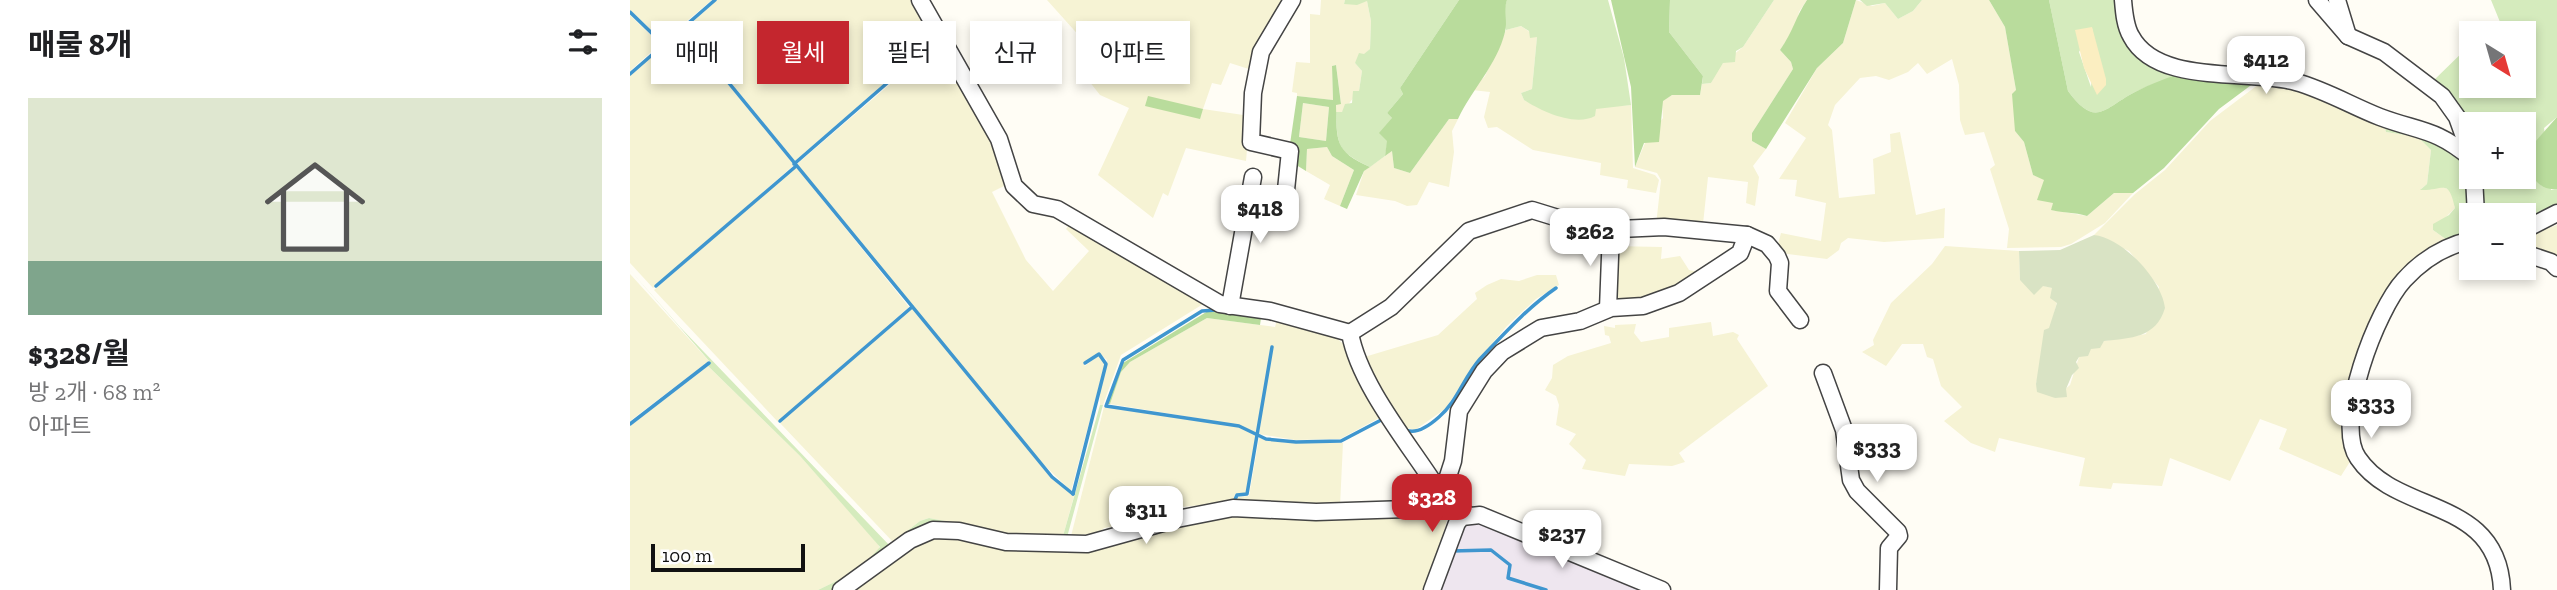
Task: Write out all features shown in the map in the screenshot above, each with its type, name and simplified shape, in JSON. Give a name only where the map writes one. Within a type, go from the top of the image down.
[{"type":"street","points":[[920,0],[999,139],[1010,176],[1019,194],[1032,204],[1057,209],[1205,297],[1230,306],[1282,314],[1350,334],[1391,307],[1468,231],[1532,210],[1611,232],[1664,227],[1747,235],[1767,244],[1777,256],[1780,263],[1778,291],[1800,320]]},
{"type":"street","points":[[1247,214],[1278,216],[1286,190],[1290,151],[1251,142],[1254,93],[1261,52],[1292,0]]},
{"type":"street","points":[[2123,0],[2131,37],[2146,52],[2177,70],[2294,82],[2383,118],[2413,125],[2448,139],[2459,148]]},
{"type":"street","points":[[2317,0],[2348,36],[2384,52],[2442,96],[2459,123]]},
{"type":"street","points":[[2337,0],[2348,36]]},
{"type":"street","points":[[1230,306],[1252,177]]},
{"type":"street","points":[[2536,224],[2557,213]]},
{"type":"street","points":[[1608,309],[1611,232]]},
{"type":"street","points":[[1444,499],[1453,461],[1459,411],[1493,360],[1532,331],[1580,321],[1608,309],[1643,306],[1679,293],[1740,253],[1747,235]]},
{"type":"street","points":[[2459,243],[2448,246],[2425,260],[2396,290],[2364,353],[2352,409],[2352,439],[2358,459],[2374,473],[2395,488],[2461,520],[2491,546],[2499,562],[2502,590]]},
{"type":"street","points":[[2536,257],[2551,262],[2557,268]]},
{"type":"street","points":[[1350,334],[1356,356],[1390,417],[1444,499],[1468,515],[1480,515],[1662,590]]},
{"type":"street","points":[[1823,373],[1843,430],[1851,480],[1857,491],[1898,532],[1899,536],[1889,548],[1888,590]]},
{"type":"street","points":[[841,590],[910,540],[933,530],[959,531],[1006,542],[1087,544],[1223,509],[1379,510],[1444,499]]},
{"type":"street","points":[[1432,590],[1457,523],[1468,515]]},
{"type":"shaded area","points":[[630,0],[712,0],[687,21],[651,21],[651,30],[630,10]]},
{"type":"shaded area","points":[[717,0],[914,0],[926,21],[863,21],[863,84],[884,84],[795,161],[732,84],[743,84],[743,21],[694,21]]},
{"type":"shaded area","points":[[1047,0],[1290,0],[1255,71],[1230,63],[1221,85],[1212,83],[1203,109],[1250,116],[1246,161],[1186,148],[1168,196],[1163,193],[1153,218],[1098,175],[1129,108],[1100,95],[1091,84],[1190,84],[1190,21],[1076,21],[1076,32]]},
{"type":"shaded area","points":[[1321,0],[1345,0],[1344,4],[1367,1],[1371,21],[1370,49],[1355,63],[1362,71],[1359,91],[1342,112],[1336,112],[1336,104],[1341,103],[1336,65],[1332,66],[1333,100],[1297,96],[1297,93],[1292,92],[1296,62],[1310,63],[1310,14],[1320,15]]},
{"type":"shaded area","points":[[1774,0],[1807,0],[1799,12],[1796,27],[1780,50],[1791,62],[1793,69],[1752,133],[1752,141],[1766,149],[1753,166],[1759,177],[1755,206],[1746,203],[1748,182],[1708,177],[1703,224],[1656,225],[1661,180],[1657,173],[1635,167],[1645,143],[1663,118],[1662,101],[1672,95],[1700,95],[1702,84],[1711,83],[1718,67],[1743,47]]},
{"type":"shaded area","points":[[1856,0],[1872,6],[1885,3],[1898,19],[1913,11],[1922,0],[1989,0],[2005,27],[2016,90],[2015,131],[2024,142],[2033,175],[2044,179],[2053,203],[2052,210],[2087,216],[2114,193],[2133,193],[2105,223],[2071,244],[2061,247],[2007,248],[2009,229],[1990,169],[1995,165],[1984,132],[1965,135],[1960,120],[1959,85],[1952,59],[1927,74],[1918,63],[1908,72],[1889,80],[1876,76],[1860,78],[1835,105],[1828,125],[1832,130],[1839,198],[1875,194],[1873,159],[1891,152],[1890,134],[1900,132],[1916,215],[1945,208],[1944,238],[1884,242],[1848,238],[1841,243],[1839,250],[1827,259],[1780,253],[1777,248],[1781,233],[1821,241],[1826,203],[1795,196],[1797,180],[1779,179],[1806,138],[1785,123],[1817,68],[1843,43]]},
{"type":"shaded area","points":[[630,15],[651,35],[651,52],[630,71]]},
{"type":"shaded area","points":[[1521,26],[1537,37],[1532,89],[1521,93],[1524,100],[1547,111],[1631,105],[1633,168],[1655,175],[1659,180],[1656,193],[1627,188],[1628,180],[1600,175],[1601,163],[1533,150],[1497,127],[1488,128],[1484,117],[1490,92],[1472,90],[1485,76],[1506,30]]},
{"type":"shaded area","points":[[651,57],[651,84],[728,84],[794,165],[653,288],[630,263],[630,75]]},
{"type":"shaded area","points":[[956,73],[996,143],[1008,184],[992,192],[1026,260],[1053,291],[1089,251],[1066,229],[1073,220],[1208,301],[1121,355],[1103,405],[1100,405],[1100,390],[1107,360],[1099,353],[1083,363],[1085,366],[1099,355],[1105,363],[1071,491],[1036,457],[797,164],[890,84],[956,84]]},
{"type":"shaded area","points":[[2263,81],[2278,82],[2383,121],[2386,132],[2418,137],[2431,150],[2427,184],[2421,189],[2440,186],[2450,190],[2453,195],[2455,208],[2433,230],[2447,240],[2425,258],[2363,354],[2353,457],[2341,476],[2279,449],[2287,429],[2260,419],[2230,481],[2170,458],[2162,486],[2113,483],[2111,489],[2079,486],[2085,458],[1999,438],[1995,452],[1971,443],[1944,421],[1962,407],[1941,386],[1933,359],[1927,357],[1923,344],[1902,344],[1886,366],[1862,352],[1874,345],[1873,340],[1891,303],[1932,264],[1945,246],[2019,251],[2020,280],[2052,288],[2057,302],[2036,384],[2055,398],[2070,385],[2079,357],[2104,341],[2146,334],[2159,287],[2129,251],[2094,235],[2135,194],[2165,170],[2210,121]]},
{"type":"shaded area","points":[[1303,103],[1329,107],[1326,141],[1299,137]]},
{"type":"shaded area","points":[[1449,119],[1458,119],[1452,131],[1454,152],[1449,187],[1429,182],[1417,205],[1407,206],[1395,201],[1356,195],[1364,171],[1392,151],[1394,168],[1410,173]]},
{"type":"shaded area","points":[[1327,147],[1332,156],[1354,170],[1340,206],[1324,199],[1330,185],[1306,171],[1307,149]]},
{"type":"shaded area","points":[[796,167],[909,307],[778,422],[654,290]]},
{"type":"shaded area","points":[[2557,225],[2557,262],[2536,254],[2536,233]]},
{"type":"shaded area","points":[[1613,246],[1662,247],[1661,259],[1680,256],[1689,270],[1703,273],[1647,302],[1613,303]]},
{"type":"shaded area","points":[[630,274],[709,361],[630,421]]},
{"type":"shaded area","points":[[1537,275],[1556,275],[1559,285],[1536,299],[1507,326],[1479,359],[1445,409],[1415,430],[1404,427],[1361,358],[1438,335],[1477,299],[1475,293],[1487,285],[1501,279],[1519,281]]},
{"type":"shaded area","points":[[912,308],[1051,478],[1074,496],[1063,536],[1017,535],[929,518],[920,521],[893,542],[780,423]]},
{"type":"shaded area","points":[[1207,318],[1275,327],[1277,320],[1334,336],[1347,347],[1381,417],[1340,439],[1295,440],[1259,434],[1272,344],[1256,433],[1239,425],[1110,404],[1121,372],[1130,362]]},
{"type":"shaded area","points":[[1711,322],[1713,336],[1733,332],[1739,335],[1737,339],[1768,386],[1679,453],[1685,462],[1672,466],[1629,464],[1625,476],[1582,469],[1586,460],[1569,444],[1576,434],[1556,425],[1559,405],[1556,396],[1545,390],[1552,378],[1553,365],[1568,356],[1611,343],[1609,336],[1605,335],[1604,326],[1615,328],[1615,325],[1636,324],[1634,333],[1641,342],[1669,337],[1669,328]]},
{"type":"shaded area","points":[[708,366],[800,456],[878,544],[880,549],[859,570],[818,590],[630,590],[630,426]]},
{"type":"shaded area","points":[[1104,407],[1238,427],[1256,436],[1246,493],[1235,494],[1233,502],[1181,507],[1139,522],[1104,528],[1098,533],[1071,536]]},
{"type":"shaded area","points":[[1259,438],[1287,443],[1343,443],[1340,506],[1236,505],[1238,497],[1249,496]]},
{"type":"shaded area","points":[[1446,509],[1448,515],[1442,540],[1423,590],[848,590],[927,537],[1122,538],[1242,512]]},
{"type":"shaded area","points":[[1450,515],[1483,522],[1639,590],[1427,590],[1447,537]]},
{"type":"green space","points":[[1345,0],[1459,0],[1400,88],[1403,94],[1387,113],[1392,118],[1385,156],[1370,167],[1345,152],[1337,133],[1336,112],[1342,112],[1345,104],[1352,103],[1353,91],[1359,91],[1362,71],[1355,63],[1359,53],[1364,54],[1370,49],[1371,21],[1367,1],[1357,5],[1344,4]]},
{"type":"green space","points":[[1459,0],[1507,0],[1506,28],[1501,44],[1458,119],[1449,119],[1410,173],[1394,168],[1392,151],[1385,156],[1387,141],[1379,133],[1392,118],[1387,113],[1403,94],[1400,88]]},
{"type":"green space","points":[[1507,0],[1608,0],[1624,58],[1631,105],[1596,109],[1595,116],[1578,120],[1549,113],[1524,100],[1521,93],[1532,89],[1537,37],[1530,38],[1529,31],[1521,26],[1506,30],[1503,13]]},
{"type":"green space","points":[[1611,0],[1670,0],[1669,32],[1703,76],[1700,95],[1672,95],[1663,101],[1659,142],[1644,143],[1635,167],[1631,87]]},
{"type":"green space","points":[[1670,0],[1774,0],[1743,47],[1736,51],[1735,62],[1723,63],[1711,83],[1702,84],[1703,76],[1669,32]]},
{"type":"green space","points":[[1807,0],[1856,0],[1843,43],[1817,68],[1766,149],[1752,141],[1752,133],[1793,69],[1791,62],[1780,50]]},
{"type":"green space","points":[[1860,0],[1922,0],[1913,11],[1898,19],[1885,3],[1867,6]]},
{"type":"green space","points":[[1989,0],[2049,0],[2068,91],[2078,103],[2093,112],[2108,109],[2141,89],[2181,74],[2195,72],[2258,80],[2219,109],[2164,168],[2133,193],[2114,193],[2087,216],[2051,210],[2053,203],[2037,200],[2044,180],[2033,175],[2024,142],[2015,131],[2012,94],[2016,90],[2005,27]]},
{"type":"green space","points":[[2049,0],[2121,0],[2127,31],[2187,73],[2141,89],[2100,112],[2086,109],[2068,91]],"holes":[[[2092,28],[2095,44],[2091,87],[2079,52]]]},
{"type":"green space","points":[[2491,0],[2557,0],[2557,117],[2544,128],[2551,190],[2557,189],[2557,210],[2536,220],[2536,203],[2480,203],[2478,189],[2536,189],[2536,112],[2459,112],[2459,125],[2432,82],[2459,56],[2459,98],[2536,98],[2536,21],[2500,21]]},
{"type":"green space","points":[[1336,65],[1341,104],[1336,105],[1340,144],[1350,156],[1370,167],[1364,171],[1347,209],[1340,206],[1354,170],[1332,156],[1327,147],[1307,149],[1306,171],[1293,163],[1296,146],[1290,144],[1297,96],[1333,100],[1332,66]],"holes":[[[1303,103],[1329,107],[1326,141],[1299,137]]]},
{"type":"green space","points":[[1148,96],[1203,109],[1200,119],[1145,106]]},
{"type":"green space","points":[[2557,117],[2557,189],[2547,188],[2536,180],[2536,141]]},
{"type":"green space","points":[[2383,121],[2459,154],[2459,189],[2470,189],[2470,203],[2459,203],[2459,238],[2447,240],[2433,230],[2433,224],[2449,215],[2455,208],[2450,192],[2444,188],[2420,190],[2427,184],[2431,150],[2418,137],[2386,132]]},
{"type":"green space","points":[[2094,235],[2117,244],[2139,262],[2157,285],[2165,308],[2161,318],[2149,331],[2133,337],[2104,341],[2100,348],[2091,349],[2088,356],[2079,357],[2076,362],[2079,368],[2072,375],[2066,389],[2067,397],[2055,398],[2037,392],[2036,384],[2044,330],[2049,328],[2057,303],[2050,298],[2052,288],[2043,286],[2034,295],[2020,280],[2019,251],[2060,250]]},
{"type":"green space","points":[[630,270],[680,327],[891,547],[834,590],[818,590],[859,570],[880,547],[800,456],[708,366],[710,362]]},
{"type":"green space","points":[[1208,311],[1261,318],[1260,325],[1207,318],[1130,362],[1121,372],[1110,404],[1107,404],[1123,363]]},
{"type":"green space","points":[[1100,405],[1103,405],[1066,541],[1040,541],[953,527],[893,542],[920,521],[929,518],[1017,535],[1063,536]]},
{"type":"sand","points":[[2092,27],[2106,79],[2106,85],[2097,95],[2084,68],[2075,30]]},
{"type":"waterway","points":[[630,74],[715,0]]},
{"type":"waterway","points":[[630,12],[651,32]]},
{"type":"waterway","points":[[730,84],[1052,477],[1073,494]]},
{"type":"waterway","points":[[794,164],[886,84]]},
{"type":"waterway","points":[[656,286],[795,167]]},
{"type":"waterway","points":[[1406,430],[1419,430],[1439,417],[1451,404],[1480,359],[1526,313],[1556,288]]},
{"type":"waterway","points":[[780,421],[912,307]]},
{"type":"waterway","points":[[1216,310],[1202,311],[1123,360],[1106,406],[1239,426],[1266,439],[1296,442],[1341,441],[1383,419]]},
{"type":"waterway","points":[[1234,502],[1237,495],[1247,494],[1272,347]]},
{"type":"waterway","points":[[1073,494],[1106,364],[1099,354],[1085,363]]},
{"type":"waterway","points":[[630,424],[709,363]]},
{"type":"waterway","points":[[1452,551],[1491,550],[1510,565],[1508,578],[1546,590]]}]
